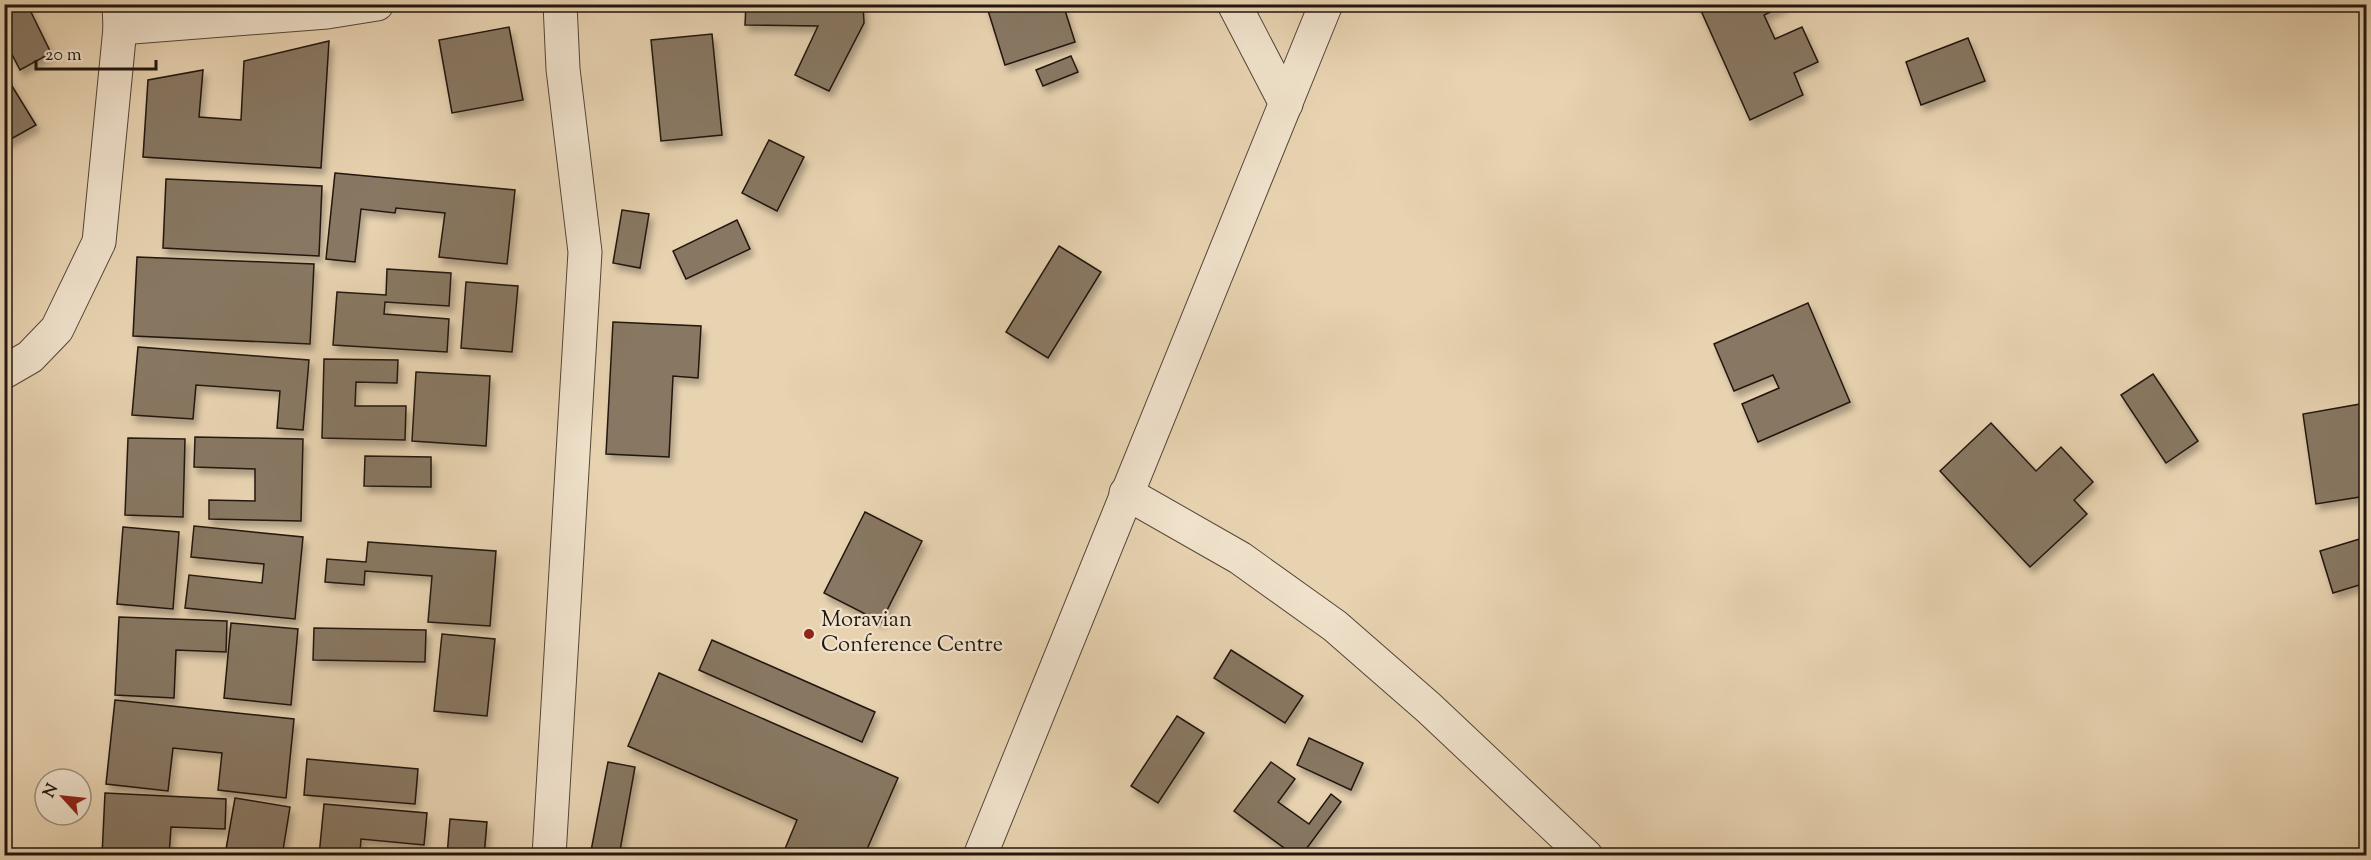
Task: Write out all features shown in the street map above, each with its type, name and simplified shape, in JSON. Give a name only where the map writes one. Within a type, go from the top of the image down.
[{"type":"street","points":[[4,372],[30,357],[57,329],[99,242],[119,16],[327,12],[377,4]]},
{"type":"street","points":[[549,855],[585,252],[563,69],[560,4]]},
{"type":"street","points":[[1234,4],[1286,104]]},
{"type":"street","points":[[980,855],[1326,4]]},
{"type":"street","points":[[1126,493],[1240,558],[1335,626],[1430,708],[1586,855]]},
{"type":"building","points":[[4,4],[27,4],[51,53],[20,70],[4,39]]},
{"type":"building","points":[[746,4],[863,4],[864,23],[829,91],[795,75],[818,26],[745,25]]},
{"type":"building","points":[[986,4],[1063,4],[1075,42],[1005,65]]},
{"type":"building","points":[[1698,4],[1787,4],[1764,15],[1775,39],[1802,27],[1818,62],[1794,73],[1803,95],[1750,120]]},
{"type":"building","points":[[509,27],[523,100],[452,113],[439,40]]},
{"type":"building","points":[[712,34],[722,135],[661,141],[651,40]]},
{"type":"building","points":[[1968,38],[1985,81],[1921,105],[1906,62]]},
{"type":"building","points":[[329,41],[321,168],[143,157],[148,80],[203,70],[199,117],[241,120],[244,61]]},
{"type":"building","points":[[1071,56],[1078,72],[1043,86],[1036,70]]},
{"type":"building","points":[[4,73],[36,125],[4,143]]},
{"type":"building","points":[[769,140],[804,157],[777,211],[742,193]]},
{"type":"building","points":[[335,173],[515,190],[507,264],[439,257],[445,213],[396,208],[395,213],[361,209],[355,262],[326,259]]},
{"type":"building","points":[[166,179],[322,186],[319,256],[163,248]]},
{"type":"building","points":[[622,210],[649,214],[640,268],[613,263]]},
{"type":"building","points":[[737,220],[750,249],[686,279],[673,251]]},
{"type":"building","points":[[1059,246],[1101,272],[1048,358],[1006,332]]},
{"type":"building","points":[[137,257],[314,264],[310,344],[133,336]]},
{"type":"building","points":[[387,269],[451,273],[449,306],[385,302],[384,314],[449,319],[447,352],[333,345],[337,292],[386,295]]},
{"type":"building","points":[[466,282],[518,286],[512,352],[461,348]]},
{"type":"building","points":[[1808,303],[1850,402],[1758,442],[1742,404],[1779,388],[1773,375],[1734,391],[1714,344]]},
{"type":"building","points":[[613,322],[701,326],[698,378],[673,376],[669,457],[606,454]]},
{"type":"building","points":[[138,347],[309,360],[303,430],[277,428],[280,391],[196,385],[193,419],[132,415]]},
{"type":"building","points":[[324,359],[398,360],[397,383],[356,382],[355,406],[406,406],[405,440],[322,438]]},
{"type":"building","points":[[416,372],[490,376],[486,446],[412,441]]},
{"type":"building","points":[[2153,374],[2198,441],[2166,463],[2121,395]]},
{"type":"building","points":[[2366,403],[2366,496],[2316,504],[2303,414]]},
{"type":"building","points":[[1991,423],[2036,471],[2061,447],[2093,482],[2074,500],[2087,514],[2030,567],[1940,471]]},
{"type":"building","points":[[195,437],[303,439],[301,521],[209,519],[209,500],[255,501],[255,469],[194,467]]},
{"type":"building","points":[[128,438],[185,439],[183,517],[125,515]]},
{"type":"building","points":[[365,456],[431,457],[431,487],[364,486]]},
{"type":"building","points":[[865,512],[922,541],[881,622],[824,593]]},
{"type":"building","points":[[194,526],[303,537],[295,619],[185,608],[189,575],[262,583],[264,564],[191,557]]},
{"type":"building","points":[[123,527],[179,532],[173,609],[117,604]]},
{"type":"building","points":[[2366,537],[2366,583],[2333,593],[2320,551]]},
{"type":"building","points":[[368,542],[496,551],[490,626],[428,622],[432,576],[365,571],[364,585],[325,582],[327,559],[366,562]]},
{"type":"building","points":[[119,617],[227,621],[226,652],[176,650],[174,698],[115,695]]},
{"type":"building","points":[[231,623],[298,629],[291,705],[224,698]]},
{"type":"building","points":[[314,628],[426,630],[425,662],[313,660]]},
{"type":"building","points":[[442,634],[495,639],[487,716],[434,711]]},
{"type":"building","points":[[712,640],[875,712],[862,742],[699,670]]},
{"type":"building","points":[[1231,650],[1303,696],[1285,723],[1214,678]]},
{"type":"building","points":[[659,673],[898,778],[864,856],[782,856],[797,820],[628,746]]},
{"type":"building","points":[[115,700],[294,719],[286,798],[218,790],[222,753],[173,748],[168,791],[106,784]]},
{"type":"building","points":[[1177,716],[1204,733],[1158,803],[1131,786]]},
{"type":"building","points":[[1309,738],[1363,763],[1351,790],[1297,765]]},
{"type":"building","points":[[307,759],[418,769],[415,804],[304,795]]},
{"type":"building","points":[[608,762],[635,767],[619,856],[590,856]]},
{"type":"building","points":[[1271,762],[1295,779],[1278,802],[1309,824],[1331,794],[1341,802],[1301,856],[1295,856],[1234,811]]},
{"type":"building","points":[[105,793],[226,799],[225,829],[171,827],[169,856],[102,856]]},
{"type":"building","points":[[235,798],[290,807],[282,856],[198,856],[209,852],[225,855]]},
{"type":"building","points":[[324,804],[427,813],[424,845],[361,839],[360,852],[397,856],[319,856]]},
{"type":"building","points":[[450,819],[487,822],[484,856],[447,856]]},
{"type":"place","name":"Moravian Conference Centre","points":[[809,634]]}]
